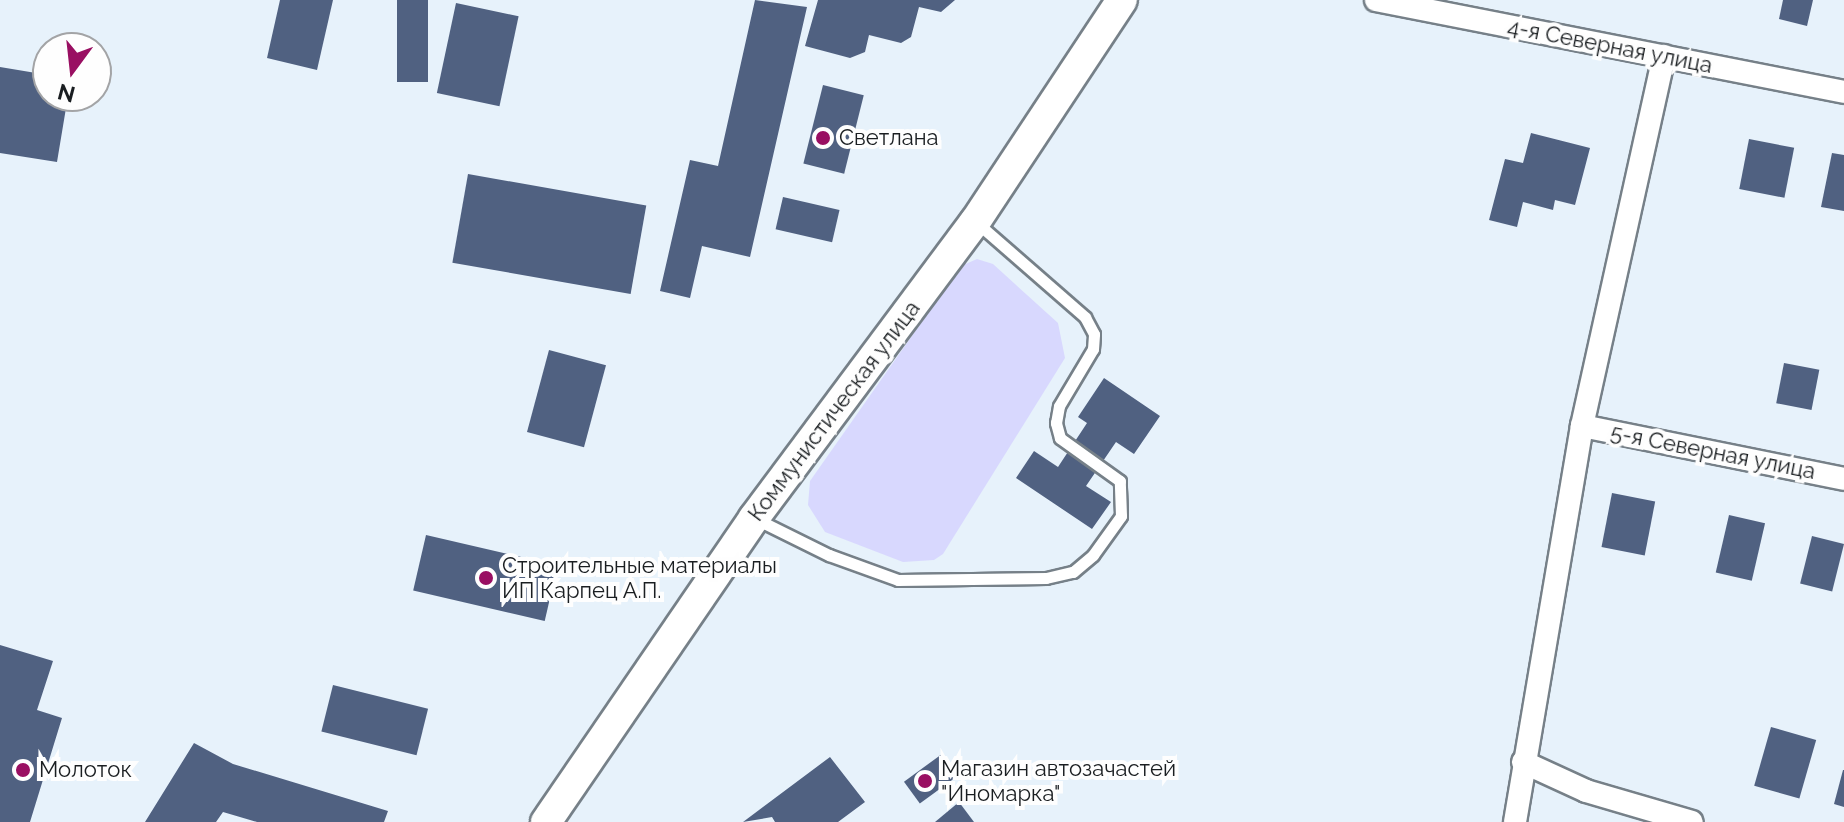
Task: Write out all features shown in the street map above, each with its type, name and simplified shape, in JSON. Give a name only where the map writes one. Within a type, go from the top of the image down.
[{"type":"street","name":"Коммунистическая улица","points":[[546,822],[754,518],[975,222],[1122,0]]},
{"type":"street","name":"4-я Северная улица","points":[[1376,0],[1844,92]]},
{"type":"street","points":[[1515,822],[1582,426],[1664,56]]},
{"type":"street","name":"5-я Северная улица","points":[[1582,426],[1844,479]]},
{"type":"street","points":[[1523,762],[1586,791],[1692,822]]},
{"type":"lane","points":[[754,518],[829,555],[898,580],[1046,578],[1073,572],[1093,555],[1121,516],[1120,481],[1060,438],[1056,423],[1059,406],[1093,349],[1094,334],[1085,317],[975,222]]},
{"type":"shaded area","points":[[977,259],[993,264],[1058,323],[1065,358],[943,554],[934,560],[903,562],[825,532],[808,505],[810,481],[961,266]]},
{"type":"building","points":[[280,0],[333,0],[317,70],[267,58]]},
{"type":"building","points":[[397,0],[428,0],[428,82],[397,82]]},
{"type":"building","points":[[755,0],[807,7],[750,257],[702,246],[690,298],[660,291],[690,160],[718,166]]},
{"type":"building","points":[[818,0],[955,0],[941,12],[919,7],[911,37],[901,43],[869,35],[865,52],[850,58],[805,46]]},
{"type":"building","points":[[1783,0],[1813,0],[1807,26],[1779,19]]},
{"type":"building","points":[[456,3],[519,16],[499,106],[437,93]]},
{"type":"building","points":[[0,67],[32,72],[32,112],[65,112],[57,162],[0,153]]},
{"type":"building","points":[[823,85],[864,95],[844,174],[803,164]]},
{"type":"building","points":[[1531,133],[1590,148],[1575,205],[1555,200],[1553,210],[1523,202],[1517,227],[1489,220],[1505,159],[1523,163]]},
{"type":"building","points":[[1749,139],[1794,148],[1784,198],[1739,189]]},
{"type":"building","points":[[1832,153],[1844,155],[1844,211],[1821,207]]},
{"type":"building","points":[[468,174],[646,205],[631,294],[452,263]]},
{"type":"building","points":[[783,197],[840,210],[832,242],[776,229]]},
{"type":"building","points":[[549,350],[606,365],[584,447],[527,432]]},
{"type":"building","points":[[1784,363],[1819,370],[1812,410],[1776,403]]},
{"type":"building","points":[[1104,378],[1160,416],[1134,454],[1116,442],[1086,486],[1111,502],[1092,529],[1016,478],[1034,451],[1058,467],[1087,423],[1078,417]]},
{"type":"building","points":[[1612,493],[1655,501],[1645,555],[1602,547]]},
{"type":"building","points":[[1729,515],[1765,523],[1752,581],[1716,572]]},
{"type":"building","name":"Строительные материалы ИП Карпец А.П.","points":[[426,535],[558,565],[545,621],[413,591]]},
{"type":"building","points":[[1812,536],[1844,544],[1832,592],[1800,584]]},
{"type":"building","name":"Молоток","points":[[0,645],[53,661],[37,710],[62,718],[30,822],[0,822]]},
{"type":"building","points":[[333,685],[428,709],[416,755],[321,732]]},
{"type":"building","points":[[1771,727],[1816,740],[1799,799],[1754,786]]},
{"type":"building","points":[[194,743],[233,764],[388,811],[384,822],[257,822],[223,812],[216,822],[145,822]]},
{"type":"building","points":[[942,754],[958,776],[920,803],[904,782]]},
{"type":"building","points":[[830,757],[865,802],[838,822],[775,822],[772,817],[743,822]]},
{"type":"building","points":[[1844,770],[1844,807],[1834,804]]},
{"type":"building","points":[[959,802],[974,822],[935,822]]},
{"type":"place","name":"Светлана","points":[[823,138]]},
{"type":"place","name":"Строительные материалы ИП Карпец А.П.","points":[[486,578]]},
{"type":"place","name":"Молоток","points":[[23,770]]},
{"type":"place","name":"Магазин автозачастей \"Иномарка\"","points":[[925,781]]}]
